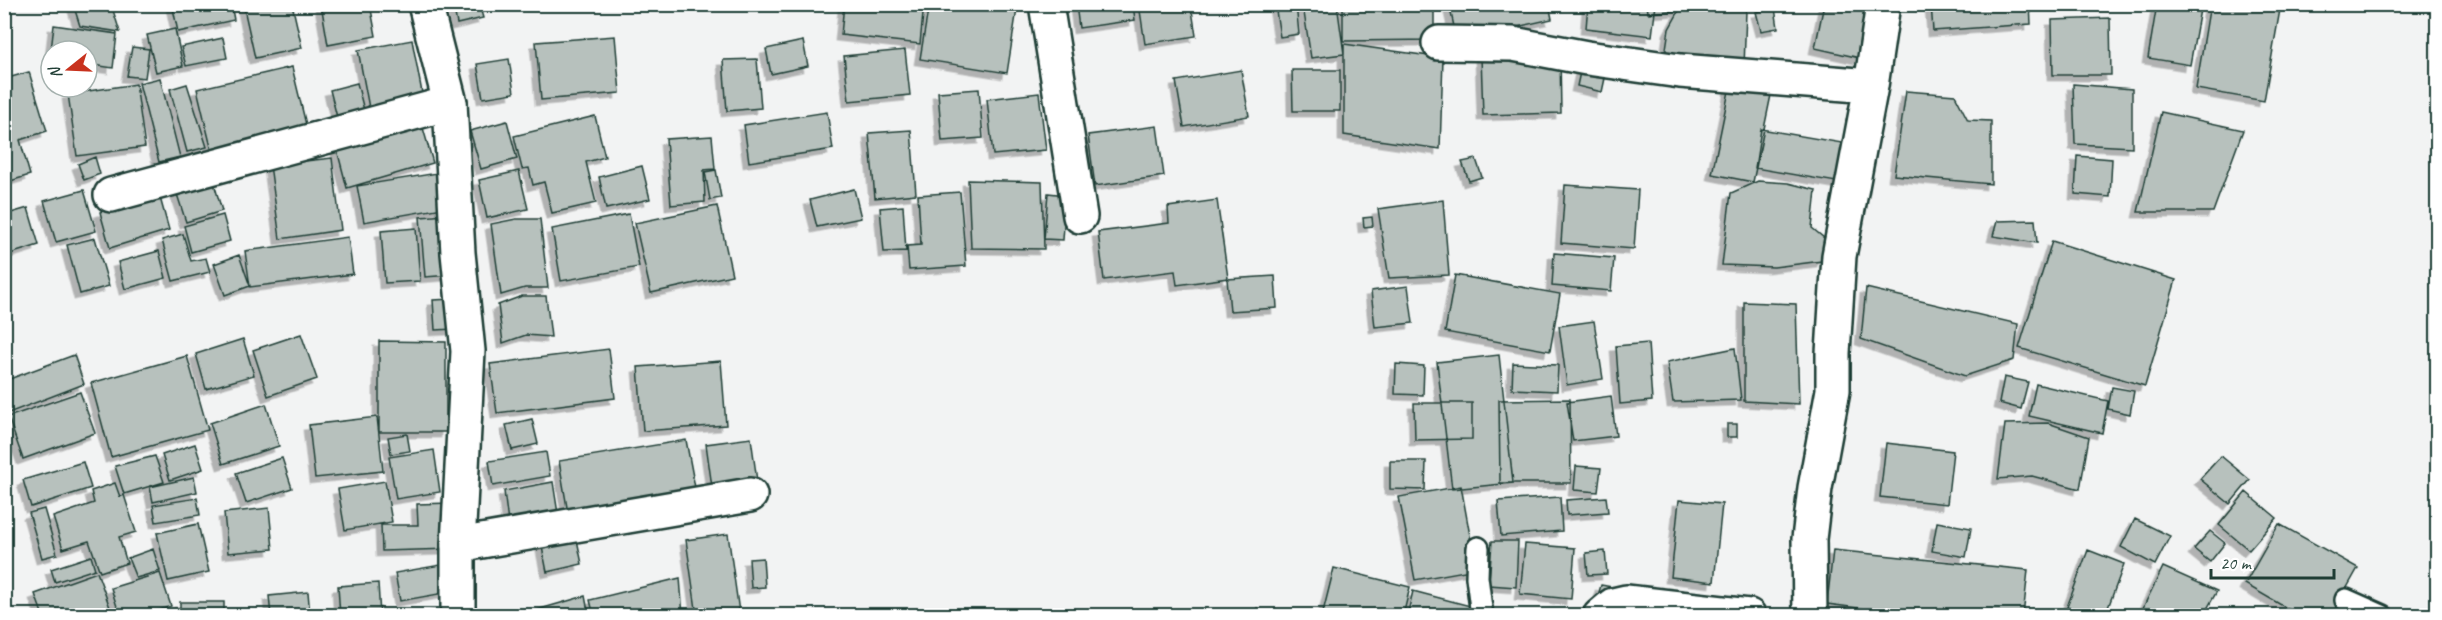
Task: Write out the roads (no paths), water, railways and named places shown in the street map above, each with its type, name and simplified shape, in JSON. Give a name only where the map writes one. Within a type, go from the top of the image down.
[{"type":"street","points":[[424,4],[450,104],[458,253],[468,351],[458,545],[458,615]]},
{"type":"street","points":[[1046,4],[1080,216]]},
{"type":"street","points":[[1810,615],[1809,539],[1815,488],[1833,390],[1839,256],[1883,4]]},
{"type":"street","points":[[1439,43],[1513,44],[1587,58],[1680,71],[1870,86]]},
{"type":"street","points":[[111,195],[450,104]]},
{"type":"street","points":[[458,545],[750,495]]},
{"type":"street","points":[[1600,615],[1613,605],[1626,602],[1749,615]]},
{"type":"lane","points":[[1478,548],[1477,577],[1482,615]]},
{"type":"lane","points":[[2346,600],[2382,615]]}]
